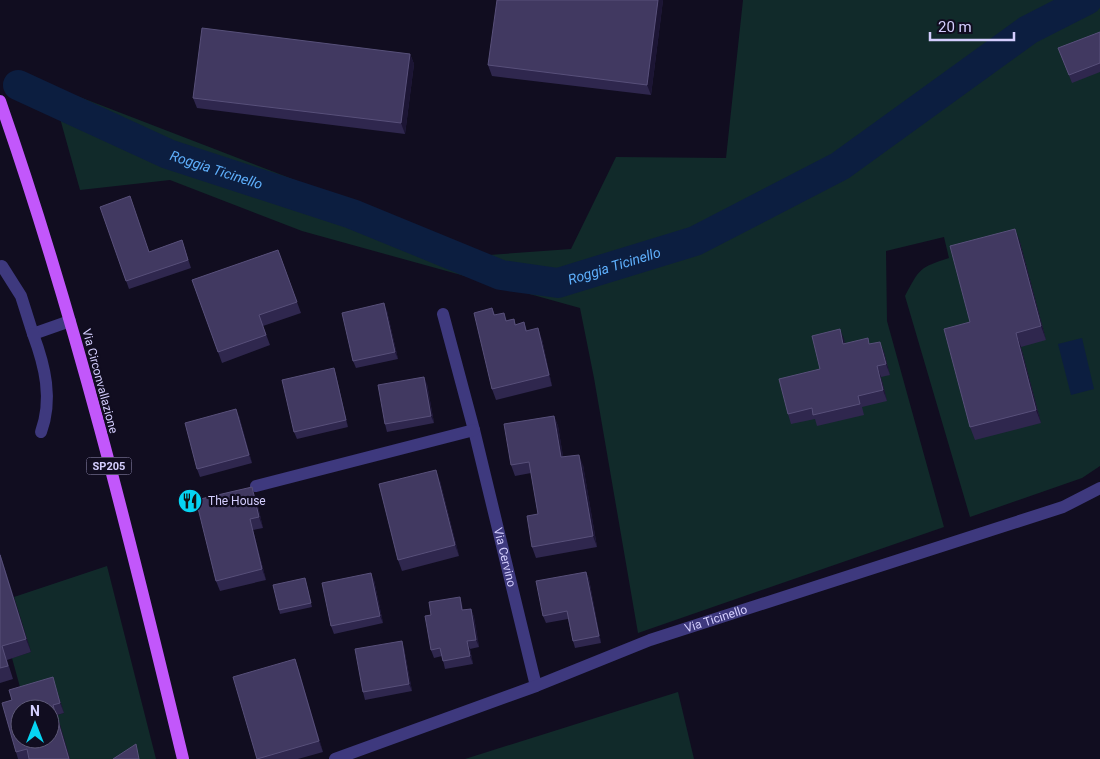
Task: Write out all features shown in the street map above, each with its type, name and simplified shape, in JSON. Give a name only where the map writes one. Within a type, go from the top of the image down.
[{"type":"main road","name":"Via Circonvallazione","points":[[0,101],[26,176],[70,321],[152,631],[183,759]]},
{"type":"street","points":[[2,266],[22,296],[42,358],[48,394],[48,415],[41,432]]},
{"type":"street","name":"Via Cervino","points":[[443,314],[474,430],[536,686]]},
{"type":"street","points":[[33,334],[70,321]]},
{"type":"street","points":[[256,486],[474,430]]},
{"type":"street","name":"Via Ticinello","points":[[335,759],[536,686],[650,640],[1063,507],[1100,488]]},
{"type":"green space","points":[[743,0],[1100,0],[1100,466],[1082,478],[970,517],[905,296],[921,270],[949,258],[944,237],[886,251],[887,321],[944,527],[638,633],[580,308],[302,231],[170,180],[80,190],[51,86],[489,255],[571,249],[616,157],[726,158]]},
{"type":"green space","points":[[107,566],[156,759],[70,759],[60,725],[60,714],[64,713],[60,712],[60,699],[23,698],[12,658],[31,652],[14,597]]},
{"type":"green space","points":[[678,692],[694,759],[465,759]]},
{"type":"water","points":[[1082,338],[1094,389],[1071,395],[1058,344]]},
{"type":"building","points":[[497,0],[658,0],[647,85],[488,65]]},
{"type":"building","points":[[202,28],[410,54],[401,123],[193,98]]},
{"type":"building","points":[[1100,32],[1100,63],[1069,75],[1058,48]]},
{"type":"building","points":[[130,196],[149,252],[182,240],[188,260],[126,281],[100,207]]},
{"type":"building","points":[[1015,229],[1041,326],[1016,333],[1036,410],[970,427],[944,329],[970,322],[950,246]]},
{"type":"building","points":[[278,250],[297,302],[259,315],[266,335],[218,352],[192,280]]},
{"type":"building","points":[[384,303],[395,352],[353,361],[342,313]]},
{"type":"building","points":[[492,308],[494,315],[504,313],[506,321],[514,319],[515,325],[524,322],[526,331],[538,328],[549,375],[492,389],[474,313]]},
{"type":"building","points":[[840,329],[843,344],[868,338],[869,344],[880,342],[886,364],[877,366],[883,390],[858,396],[860,404],[813,415],[812,408],[788,414],[779,379],[820,369],[812,336]]},
{"type":"building","points":[[334,368],[346,420],[294,432],[282,380]]},
{"type":"building","points":[[424,377],[431,416],[385,424],[378,385]]},
{"type":"building","points":[[236,409],[249,455],[197,469],[185,423]]},
{"type":"building","points":[[554,416],[561,457],[579,455],[593,536],[532,547],[527,516],[538,514],[529,462],[511,465],[504,424]]},
{"type":"building","points":[[436,470],[455,545],[398,560],[379,484]]},
{"type":"building","points":[[252,487],[259,517],[250,519],[262,569],[216,581],[196,500]]},
{"type":"building","points":[[0,555],[26,639],[2,646],[8,666],[0,668]]},
{"type":"building","points":[[586,572],[599,636],[573,641],[567,611],[543,616],[536,581]]},
{"type":"building","points":[[371,573],[380,616],[331,626],[322,583]]},
{"type":"building","points":[[305,578],[311,603],[279,610],[273,585]]},
{"type":"building","points":[[460,597],[462,610],[471,609],[476,640],[467,641],[470,656],[443,661],[440,648],[431,650],[425,616],[431,615],[429,602]]},
{"type":"building","points":[[402,641],[409,684],[363,692],[355,649]]},
{"type":"building","points":[[295,659],[319,741],[257,759],[233,677]]},
{"type":"building","points":[[53,677],[59,699],[12,699],[9,690]]},
{"type":"building","points":[[10,701],[10,731],[2,703]]},
{"type":"building","points":[[60,729],[69,759],[29,759],[27,749],[60,749]]},
{"type":"building","points":[[136,744],[139,759],[113,759]]},
{"type":"building","points":[[15,749],[27,749],[16,752]]},
{"type":"waterway","name":"Roggia Ticinello","points":[[18,85],[168,154],[352,214],[501,275],[558,283],[695,241],[840,166],[1028,30],[1087,0]]},
{"type":"place","name":"The House","points":[[190,501]]}]
